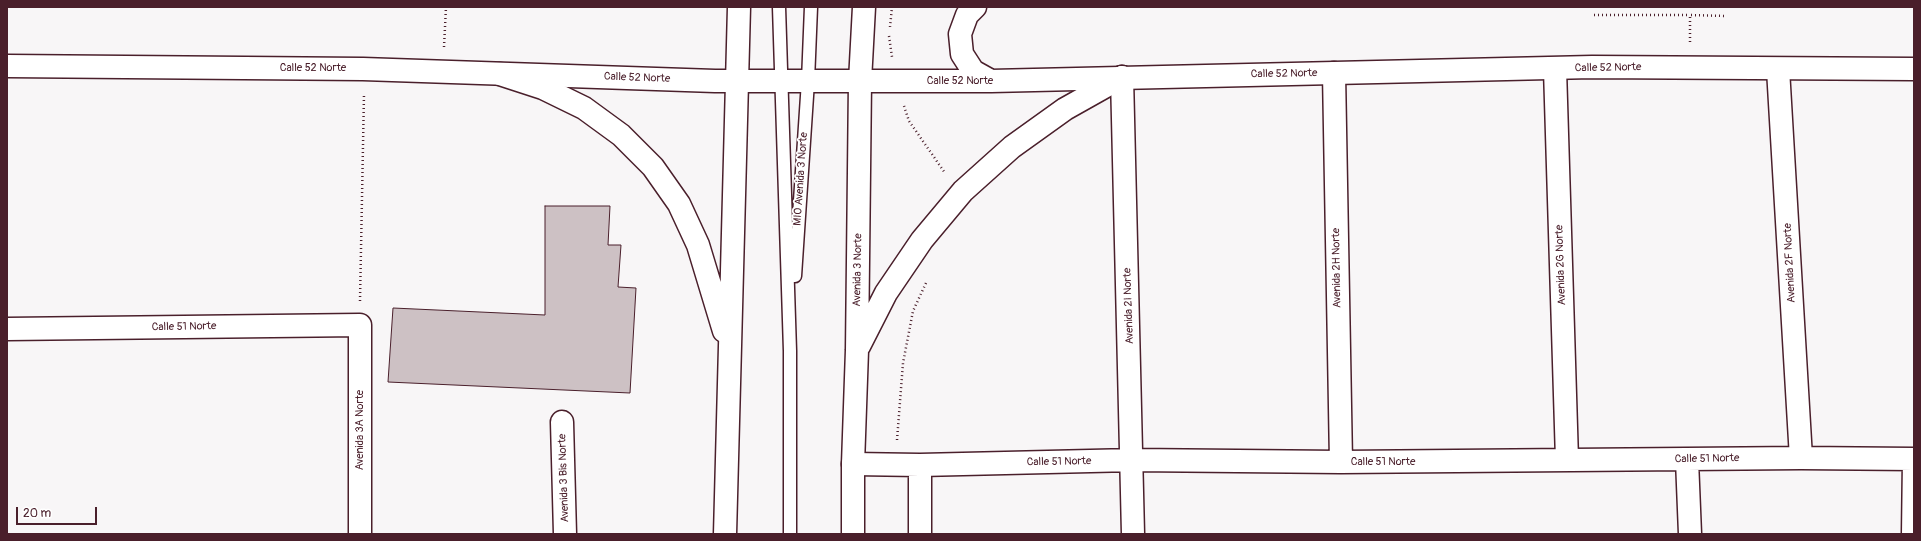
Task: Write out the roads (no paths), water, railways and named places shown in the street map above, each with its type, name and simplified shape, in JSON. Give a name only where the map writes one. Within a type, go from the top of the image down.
[{"type":"main road","points":[[725,534],[739,7]]},
{"type":"main road","name":"Avenida 3 Norte","points":[[853,534],[852,464],[857,350],[860,81],[864,7]]},
{"type":"main road","points":[[976,7],[967,15],[960,34],[962,54],[973,71],[991,81]]},
{"type":"main road","name":"Calle 52 Norte","points":[[7,66],[363,69],[737,81],[991,81],[1592,67],[1914,69]]},
{"type":"main road","name":"Avenida 2G Norte","points":[[1556,69],[1567,460]]},
{"type":"main road","name":"Avenida 2F Norte","points":[[1778,69],[1801,458]]},
{"type":"main road","name":"Avenida 2H Norte","points":[[1334,73],[1341,462]]},
{"type":"main road","points":[[500,74],[543,88],[584,108],[621,135],[654,167],[679,204],[698,245],[729,351]]},
{"type":"main road","points":[[857,350],[886,293],[922,240],[964,191],[1012,147],[1053,117],[1122,77]]},
{"type":"main road","name":"Avenida 2I Norte","points":[[1122,77],[1133,460],[1133,534]]},
{"type":"main road","name":"Calle 51 Norte","points":[[7,329],[360,325]]},
{"type":"main road","name":"Avenida 3A Norte","points":[[360,325],[360,534]]},
{"type":"main road","name":"Avenida 3 Bis Norte","points":[[562,422],[565,534]]},
{"type":"main road","name":"Calle 51 Norte","points":[[852,464],[920,465],[1133,460],[1341,462],[1801,458],[1914,459]]},
{"type":"main road","points":[[1913,534],[1914,459]]},
{"type":"main road","points":[[1687,460],[1690,534]]},
{"type":"main road","points":[[920,465],[920,534]]},
{"type":"lane","name":"MIO Avenida 3 Norte","points":[[779,7],[783,81],[790,351],[790,534]]},
{"type":"lane","name":"MIO Avenida 3 Norte","points":[[790,351],[808,81],[811,7]]}]
